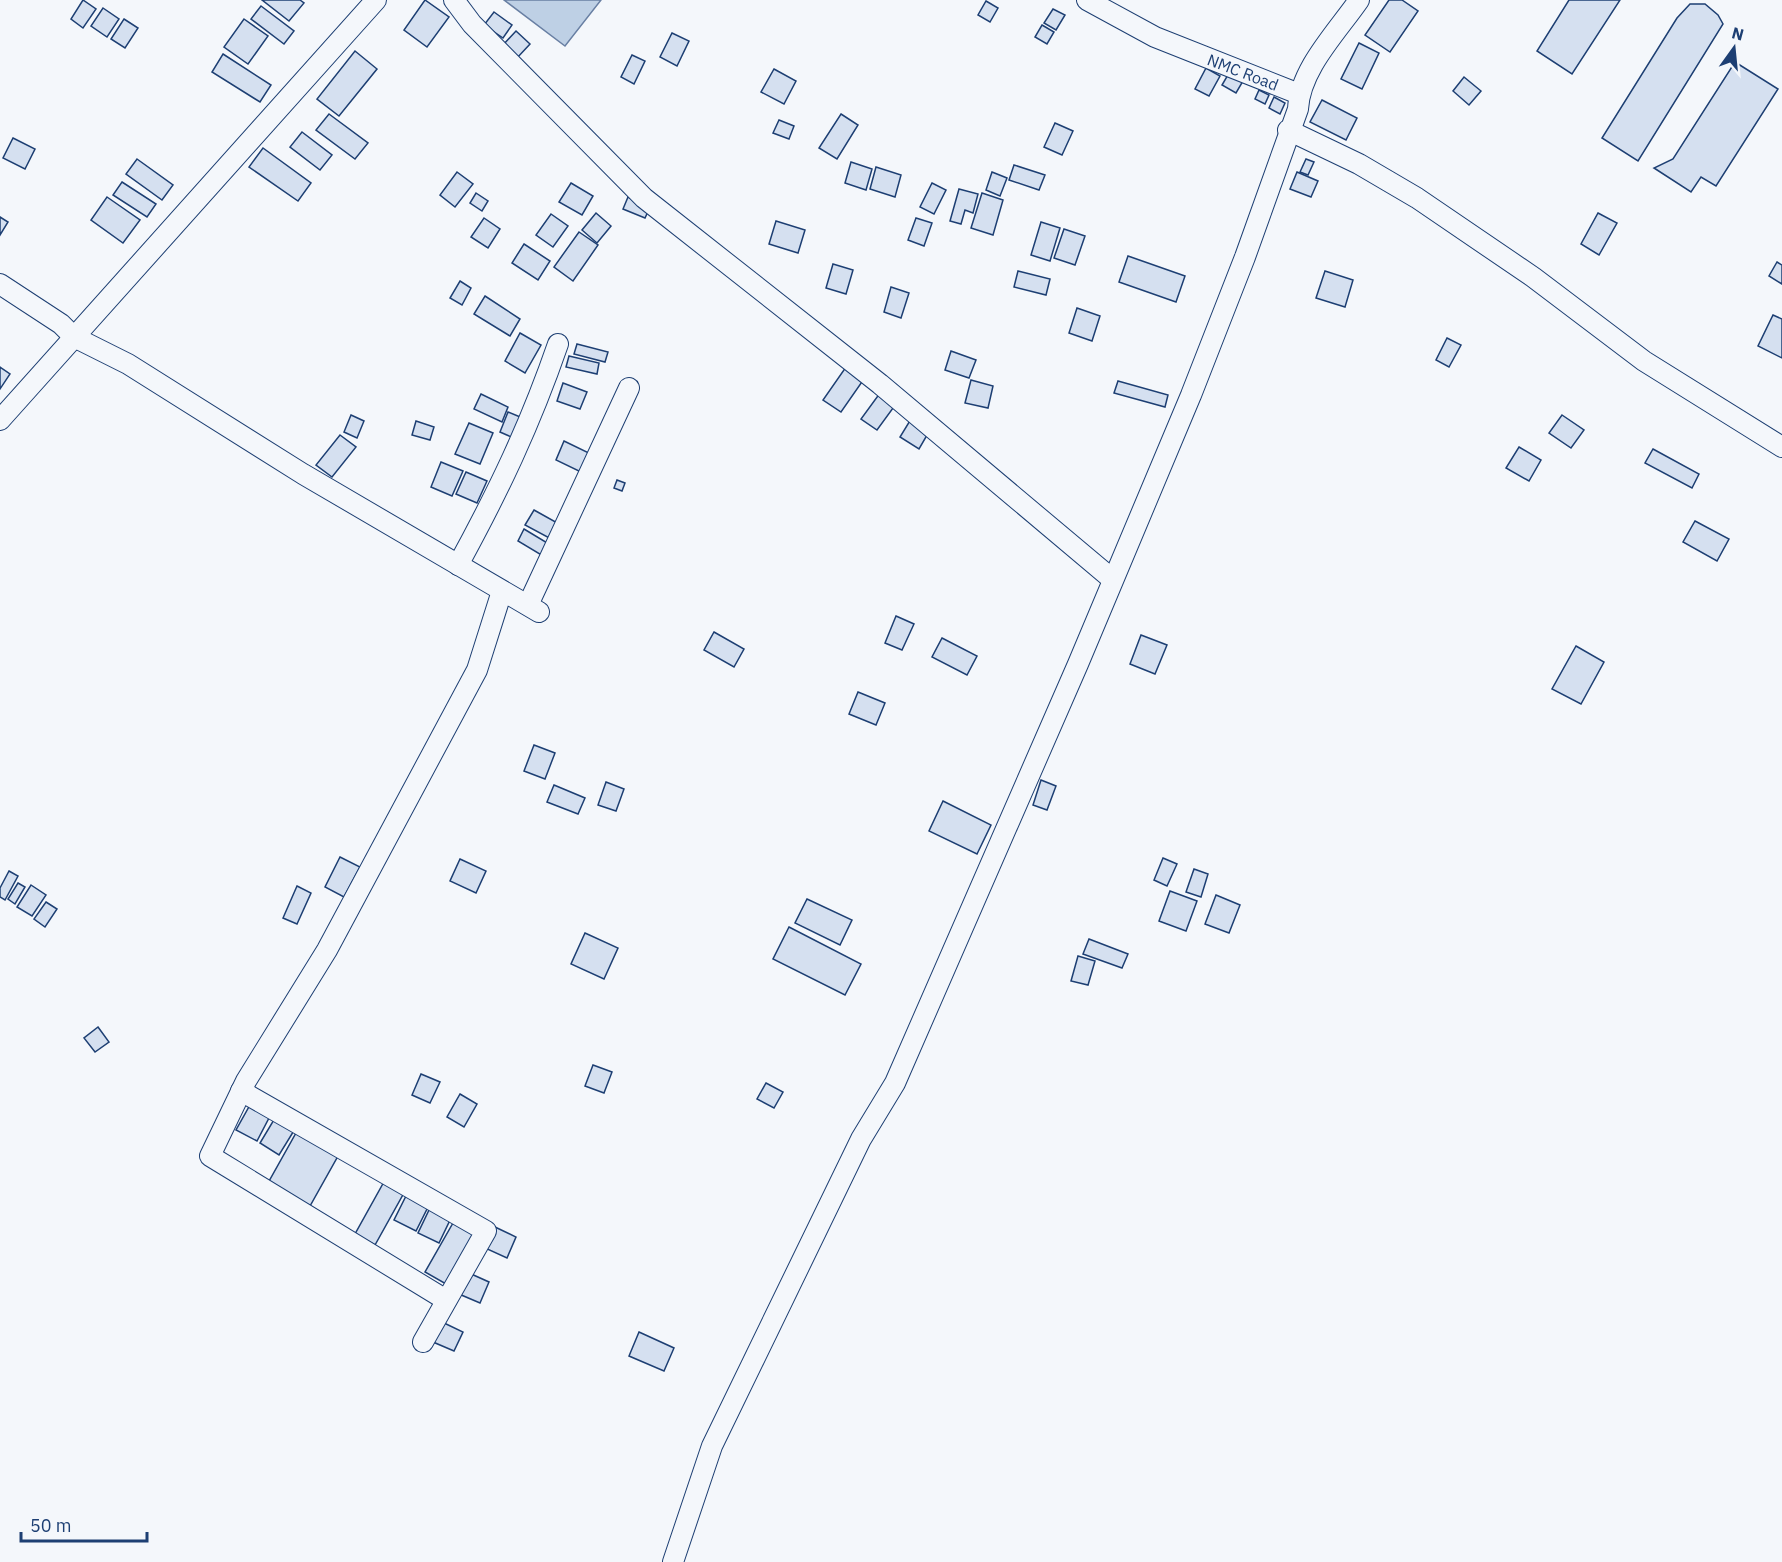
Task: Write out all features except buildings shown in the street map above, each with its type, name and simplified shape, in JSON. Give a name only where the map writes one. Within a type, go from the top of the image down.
[{"type":"street","points":[[0,420],[376,0]]},
{"type":"street","points":[[454,0],[471,24],[644,198],[880,384],[1112,579]]},
{"type":"street","name":"NMC Road","points":[[1087,0],[1155,37],[1299,94],[1312,67],[1359,0]]},
{"type":"street","points":[[673,1562],[712,1446],[861,1139],[895,1083],[1078,664],[1195,384],[1245,256],[1288,130],[1298,109],[1299,94]]},
{"type":"street","points":[[1288,130],[1359,164],[1417,198],[1533,277],[1644,360],[1782,447]]},
{"type":"street","points":[[0,284],[74,336],[128,364],[303,474],[534,609],[629,388]]},
{"type":"street","points":[[458,566],[504,480],[534,414],[558,344]]},
{"type":"street","points":[[446,1300],[210,1156],[241,1091],[327,950],[477,669],[502,591]]},
{"type":"street","points":[[241,1091],[486,1231],[423,1342]]},
{"type":"water","points":[[504,0],[601,0],[565,46]]}]
